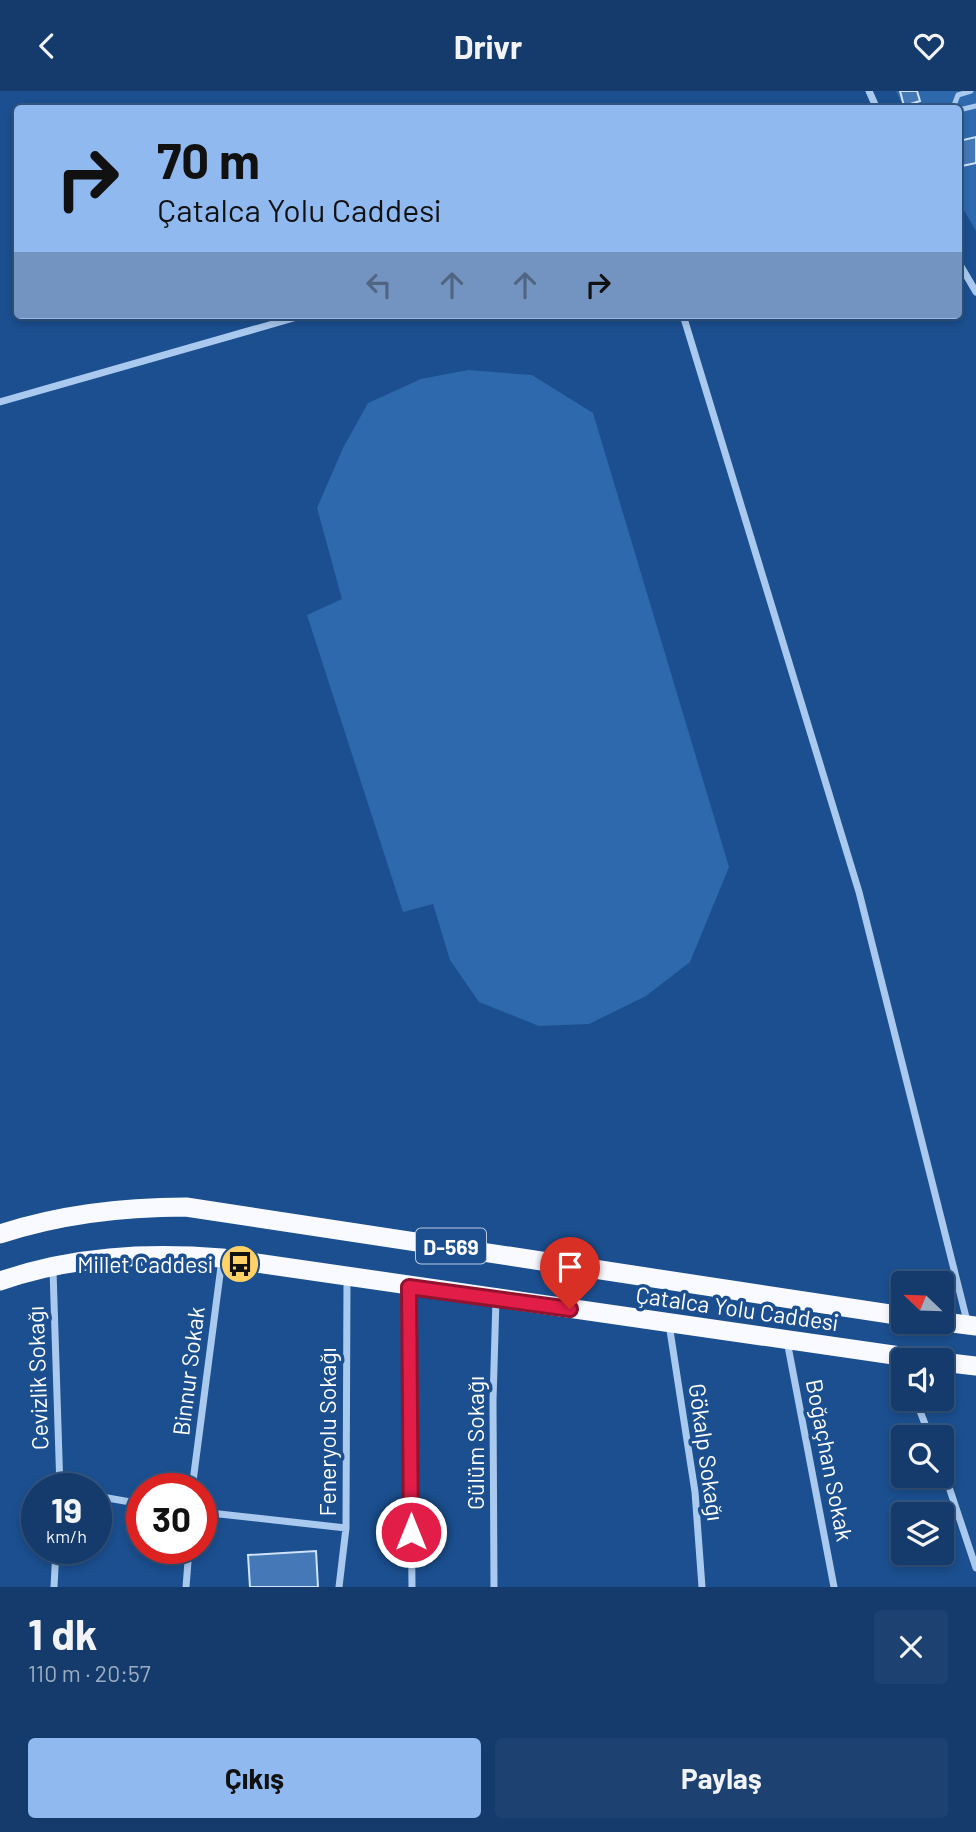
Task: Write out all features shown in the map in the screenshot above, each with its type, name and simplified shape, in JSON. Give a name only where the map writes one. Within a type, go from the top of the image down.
[{"type":"highway","name":"Çatalca Yolu Caddesi","points":[[0,1234],[68,1216],[134,1207],[186,1207],[891,1314]]},
{"type":"highway","name":"Çatalca Yolu Caddesi","points":[[0,1281],[53,1265],[129,1255],[222,1258],[787,1340],[891,1360]]},
{"type":"highway","points":[[954,1323],[972,1326]]},
{"type":"highway","points":[[954,1363],[976,1366]]},
{"type":"street","points":[[962,268],[976,292]]},
{"type":"street","points":[[0,402],[290,319]]},
{"type":"street","points":[[684,319],[859,892],[972,1326]]},
{"type":"street","name":"Binnur Sokak","points":[[194,1473],[222,1258]]},
{"type":"street","name":"Cevizlik Sokağı","points":[[53,1265],[60,1473]]},
{"type":"street","name":"Feneryolu Sokağı","points":[[339,1587],[346,1528],[347,1276]]},
{"type":"street","points":[[409,1287],[412,1587]]},
{"type":"street","name":"Gülüm Sokağı","points":[[494,1587],[493,1401],[496,1298]]},
{"type":"street","name":"Gökalp Sokağı","points":[[669,1323],[695,1492],[702,1587]]},
{"type":"street","name":"Boğaçhan Sokak","points":[[787,1340],[834,1587]]},
{"type":"street","points":[[949,1488],[976,1568]]},
{"type":"street","points":[[217,1514],[346,1528]]},
{"type":"street","points":[[54,1587],[55,1564]]},
{"type":"street","points":[[187,1587],[188,1564]]},
{"type":"lane","points":[[955,105],[958,95],[971,91]]},
{"type":"shaded area","points":[[896,91],[976,91],[976,231],[962,207],[962,105],[903,105]]},
{"type":"shaded area","points":[[468,370],[532,375],[593,413],[729,867],[690,962],[646,996],[589,1024],[539,1026],[479,1002],[450,960],[433,904],[403,912],[307,615],[342,599],[317,508],[343,448],[368,403],[421,379]]},
{"type":"building","points":[[900,91],[917,91],[920,101],[904,105]]},
{"type":"building","points":[[976,137],[976,163],[962,166],[962,140]]},
{"type":"building","points":[[316,1551],[318,1587],[250,1587],[248,1555]]},
{"type":"place","name":"Millet Caddesi","points":[[240,1264]]},
{"type":"route","points":[[411,1532],[409,1287],[570,1309]]}]
